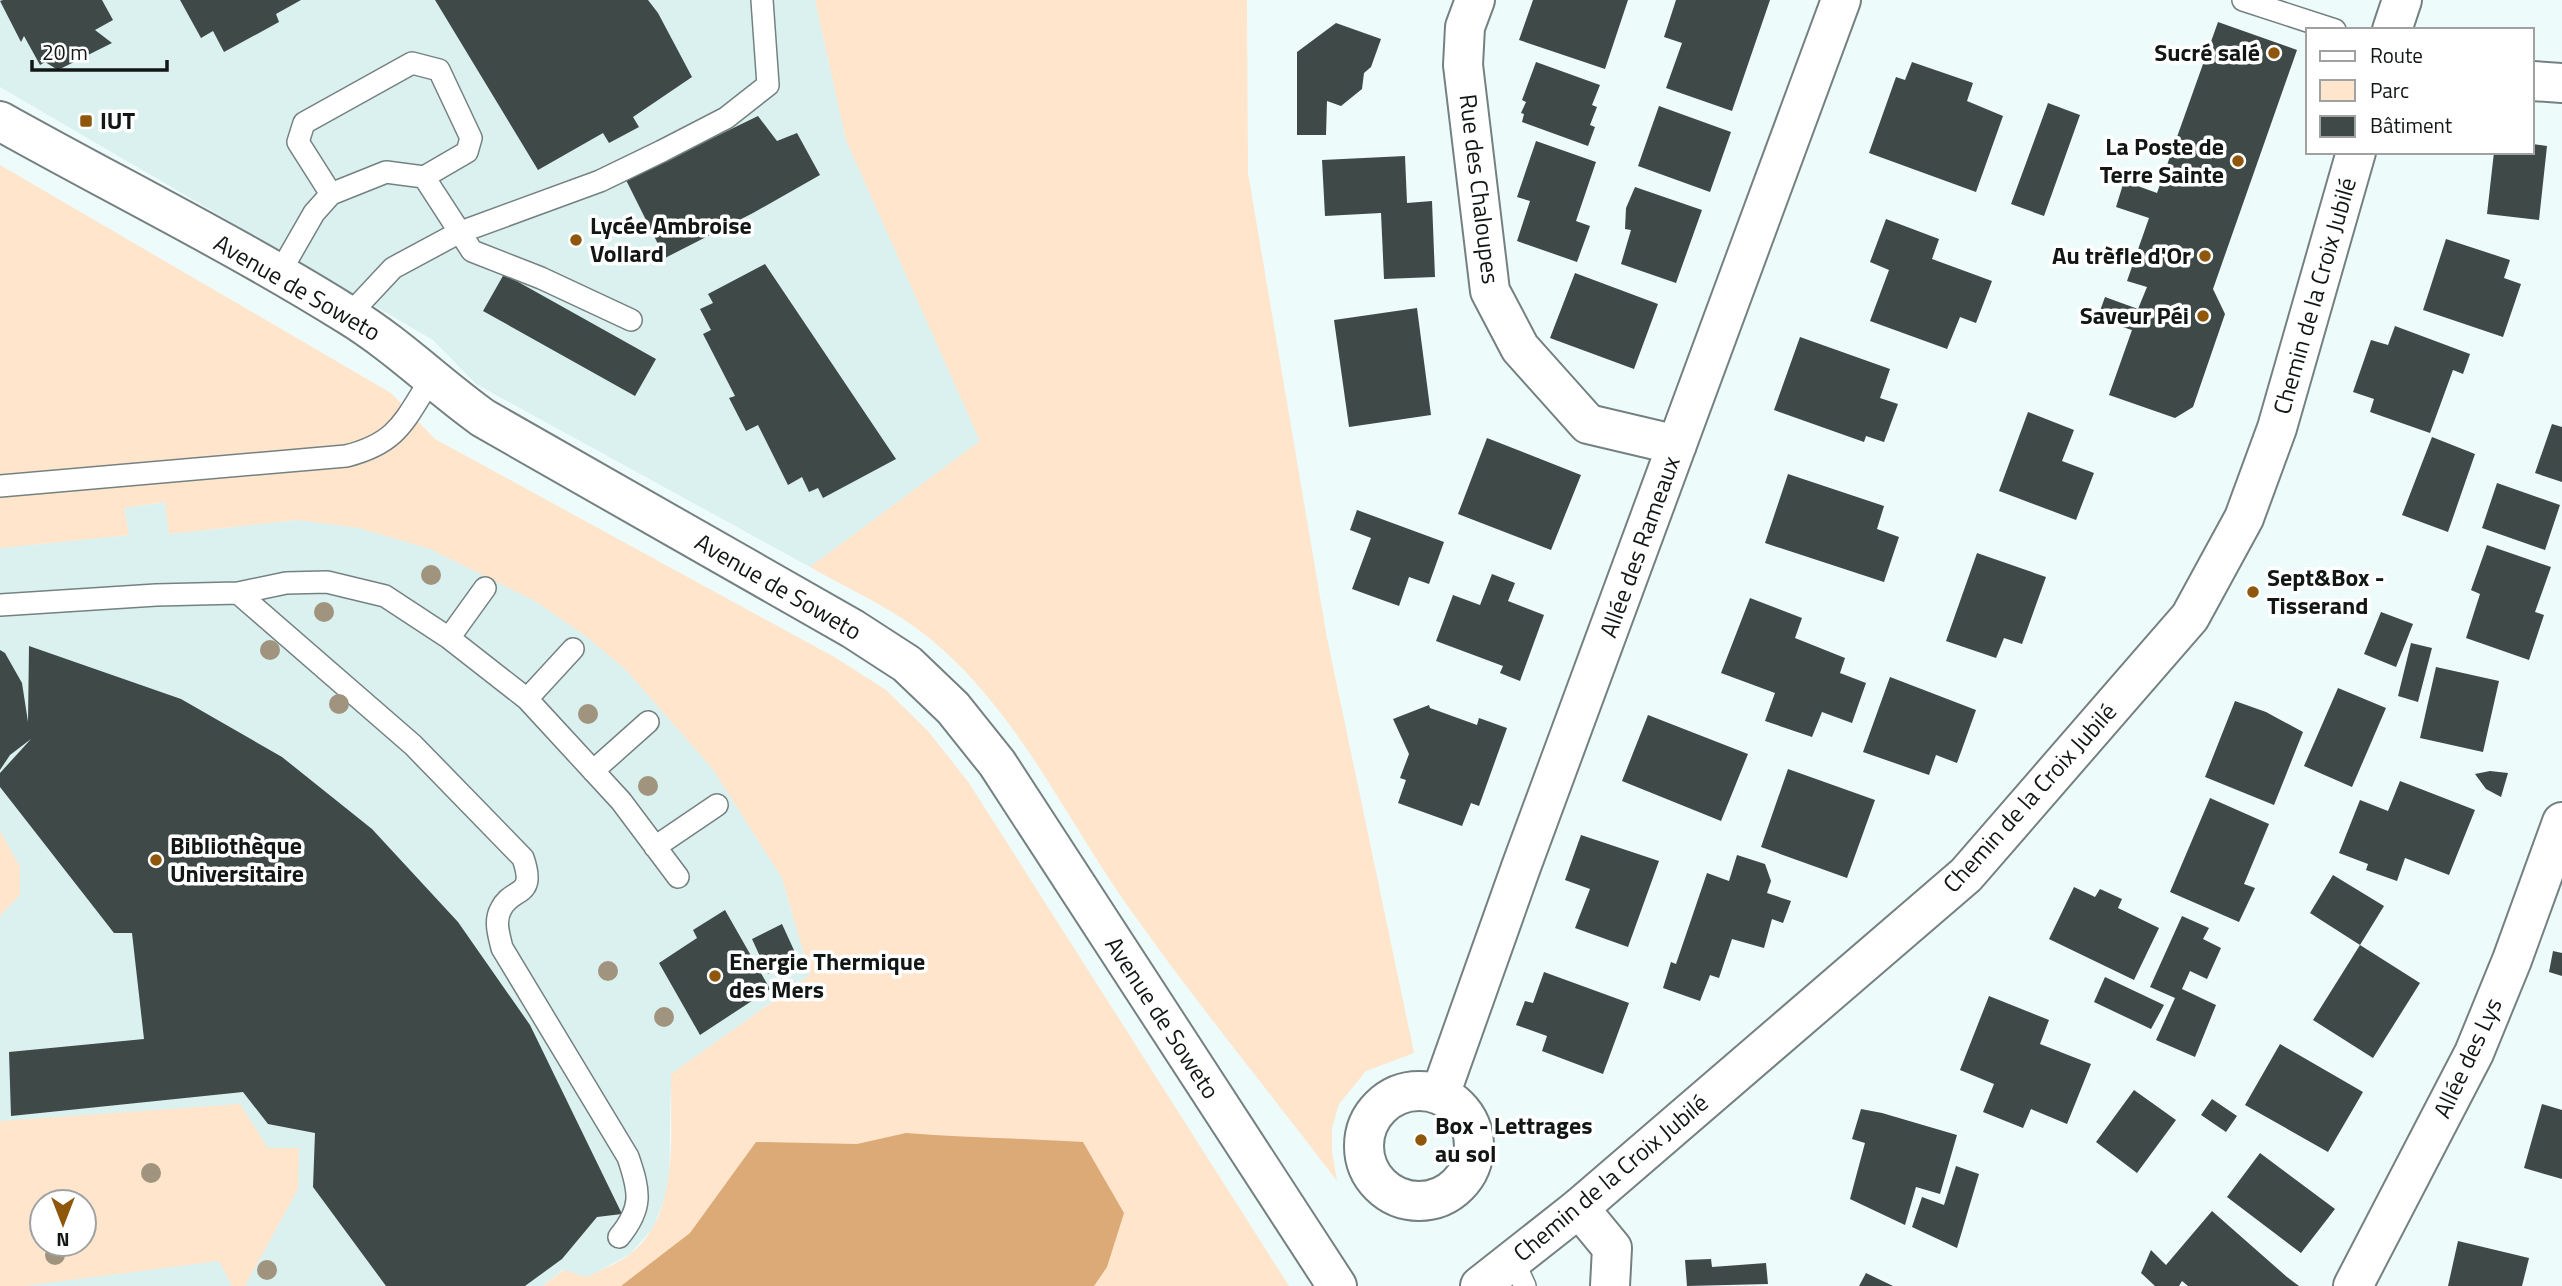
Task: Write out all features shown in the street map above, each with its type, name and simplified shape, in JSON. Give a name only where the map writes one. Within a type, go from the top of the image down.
[{"type":"street","name":"Rue des Chaloupes","points":[[1475,0],[1465,27],[1463,65],[1490,291],[1520,348],[1588,424],[1677,445]]},
{"type":"street","name":"Allée des Rameaux","points":[[1440,1095],[1521,867],[1841,0]]},
{"type":"street","points":[[2393,28],[2402,0]]},
{"type":"street","points":[[2534,80],[2562,83]]},
{"type":"street","name":"Avenue de Soweto","points":[[0,121],[349,315],[396,347],[431,379],[484,418],[853,629],[907,664],[953,708],[997,763],[1337,1286]]},
{"type":"street","name":"Chemin de la Croix Jubilé","points":[[1480,1286],[1519,1273],[1579,1208],[1966,875],[2190,617],[2244,518],[2277,428],[2355,154]]},
{"type":"street","name":"Allée des Lys","points":[[2353,1286],[2474,1053],[2512,960],[2562,821]]},
{"type":"street","points":[[1579,1208],[1612,1248],[1611,1286]]},
{"type":"lane","points":[[349,315],[393,268],[458,233],[600,181],[726,118],[768,85],[762,0]]},
{"type":"lane","points":[[2243,0],[2329,28]]},
{"type":"lane","points":[[279,274],[314,213],[331,194],[386,172],[424,177],[467,152],[471,138],[439,70],[412,63],[304,123],[298,142],[331,194]]},
{"type":"lane","points":[[424,177],[472,251],[541,278],[631,320]]},
{"type":"lane","points":[[0,486],[333,457],[371,450],[399,429],[431,379]]},
{"type":"lane","points":[[0,605],[156,595],[238,593],[286,583],[327,582],[385,596],[449,638],[527,699],[593,771],[678,877]]},
{"type":"lane","points":[[449,638],[485,588]]},
{"type":"lane","points":[[238,593],[413,745],[523,858],[528,873],[525,887],[501,907],[497,926],[502,948],[628,1157],[638,1185],[637,1206],[628,1226],[618,1237]]},
{"type":"lane","points":[[527,699],[573,649]]},
{"type":"lane","points":[[593,771],[648,722]]},
{"type":"lane","points":[[655,846],[717,805]]},
{"type":"shaded area","name":"Lycée Ambroise Vollard","points":[[0,0],[815,0],[846,140],[980,441],[810,567],[476,384],[433,340],[0,87]]},
{"type":"shaded area","points":[[166,502],[170,534],[298,520],[360,528],[430,549],[535,600],[587,637],[626,670],[712,768],[782,878],[810,975],[671,1074],[669,1187],[653,1228],[630,1254],[586,1278],[563,1270],[542,1286],[0,1286],[0,548],[129,535],[124,508]]},
{"type":"shaded area","points":[[906,1133],[1083,1142],[1124,1213],[1107,1267],[1094,1286],[621,1286],[690,1233],[756,1142],[857,1144]]},
{"type":"green space","points":[[815,0],[1247,0],[1248,173],[1327,638],[1414,1053],[1366,1071],[1339,1104],[1332,1128],[1332,1151],[1337,1181],[1207,1014],[1132,912],[1039,767],[989,698],[960,666],[928,637],[886,608],[810,567],[980,441],[846,140]]},
{"type":"green space","points":[[0,165],[391,393],[435,439],[836,658],[886,690],[928,731],[969,783],[1289,1286],[542,1286],[564,1270],[587,1277],[625,1258],[646,1237],[658,1217],[669,1171],[671,1074],[810,975],[782,878],[712,768],[626,670],[587,637],[535,601],[430,549],[359,528],[298,520],[169,534],[165,502],[124,508],[129,535],[0,548]]},
{"type":"green space","points":[[0,831],[20,867],[20,895],[0,916]]},
{"type":"green space","points":[[240,1104],[268,1148],[299,1148],[298,1189],[245,1286],[232,1286],[219,1261],[23,1286],[0,1286],[0,1121]]},
{"type":"building","points":[[102,0],[113,20],[95,30],[112,43],[58,70],[45,62],[40,65],[24,36],[21,42],[0,1]]},
{"type":"building","points":[[180,0],[301,0],[276,14],[279,22],[224,52],[213,31],[201,38]]},
{"type":"building","points":[[435,0],[648,0],[658,13],[692,77],[633,117],[639,127],[609,143],[603,133],[538,170]]},
{"type":"building","points":[[1533,0],[1628,0],[1605,69],[1519,40]]},
{"type":"building","points":[[1676,0],[1770,0],[1732,111],[1666,88],[1682,43],[1664,37]]},
{"type":"building","points":[[2218,22],[2297,50],[2213,289],[2225,314],[2193,407],[2175,418],[2109,395],[2132,330],[2097,319],[2105,297],[2138,309],[2147,287],[2127,281],[2149,218],[2116,207],[2124,181],[2157,193]]},
{"type":"building","points":[[1336,23],[1381,39],[1371,67],[1364,73],[1362,89],[1341,106],[1327,101],[1326,135],[1297,135],[1297,52]]},
{"type":"building","points":[[1536,62],[1600,85],[1592,105],[1597,107],[1590,125],[1595,127],[1588,146],[1522,122],[1524,114],[1521,113],[1526,102],[1522,100]]},
{"type":"building","points":[[1912,62],[1973,83],[1967,101],[2003,116],[1976,192],[1869,153],[1896,77],[1905,80]]},
{"type":"building","points":[[2048,103],[2080,115],[2044,216],[2011,204]]},
{"type":"building","points":[[1659,106],[1731,132],[1710,192],[1638,166]]},
{"type":"building","points":[[758,116],[777,141],[797,133],[820,175],[665,258],[626,180]]},
{"type":"building","points":[[1536,141],[1596,162],[1576,221],[1590,226],[1577,262],[1517,241],[1530,201],[1517,197]]},
{"type":"building","points":[[2534,144],[2547,146],[2539,220],[2487,214],[2494,154],[2534,154]]},
{"type":"building","points":[[1405,156],[1407,203],[1432,201],[1435,277],[1384,279],[1381,213],[1325,216],[1322,160]]},
{"type":"building","points":[[1635,187],[1702,210],[1676,283],[1621,264],[1631,230],[1625,229],[1626,208]]},
{"type":"building","points":[[1886,219],[1939,239],[1932,259],[1992,281],[1976,323],[1960,317],[1947,349],[1870,321],[1889,270],[1870,262]]},
{"type":"building","points":[[2446,239],[2510,260],[2504,278],[2521,284],[2503,337],[2423,310]]},
{"type":"building","points":[[765,264],[896,459],[823,498],[818,488],[809,492],[802,477],[788,485],[758,425],[746,431],[729,398],[735,396],[703,334],[711,330],[700,309],[713,303],[708,294]]},
{"type":"building","points":[[1575,273],[1658,304],[1634,369],[1550,338]]},
{"type":"building","points":[[504,274],[656,359],[635,396],[483,311]]},
{"type":"building","points":[[1417,308],[1431,415],[1349,427],[1334,320]]},
{"type":"building","points":[[2395,326],[2470,354],[2463,374],[2453,370],[2430,433],[2370,412],[2374,399],[2353,392],[2371,340],[2388,345]]},
{"type":"building","points":[[1800,337],[1890,369],[1880,398],[1898,404],[1884,442],[1866,436],[1864,442],[1774,410]]},
{"type":"building","points":[[2028,412],[2074,430],[2062,461],[2094,473],[2076,520],[1999,491]]},
{"type":"building","points":[[2552,424],[2562,427],[2562,482],[2535,473]]},
{"type":"building","points":[[2432,437],[2475,454],[2448,532],[2402,515]]},
{"type":"building","points":[[1487,438],[1581,475],[1551,550],[1458,514]]},
{"type":"building","points":[[1788,474],[1884,506],[1877,529],[1899,537],[1884,582],[1765,543]]},
{"type":"building","points":[[2497,483],[2560,505],[2545,550],[2482,528]]},
{"type":"building","points":[[1357,510],[1444,542],[1429,584],[1409,577],[1399,606],[1352,589],[1371,538],[1350,530]]},
{"type":"building","points":[[2487,545],[2551,567],[2535,612],[2544,615],[2529,660],[2466,638],[2480,594],[2471,590]]},
{"type":"building","points":[[1977,553],[2046,577],[2022,644],[2004,638],[1996,658],[1946,641]]},
{"type":"building","points":[[1492,574],[1515,583],[1508,601],[1544,615],[1520,681],[1500,673],[1503,666],[1436,641],[1453,595],[1480,605]]},
{"type":"building","points":[[1750,598],[1802,618],[1795,638],[1845,658],[1840,673],[1866,683],[1852,723],[1822,712],[1812,737],[1765,721],[1775,693],[1721,673]]},
{"type":"building","points":[[2381,612],[2413,624],[2396,667],[2364,654]]},
{"type":"building","points":[[2411,643],[2432,648],[2418,702],[2398,696]]},
{"type":"building","points":[[29,646],[181,699],[282,757],[372,829],[458,922],[530,1025],[622,1214],[597,1217],[562,1259],[525,1286],[386,1286],[313,1187],[315,1133],[268,1124],[243,1092],[11,1116],[9,1052],[144,1039],[132,933],[114,933],[0,787],[0,773],[31,739],[10,755],[0,770],[0,650],[5,653],[22,683],[28,722]]},
{"type":"building","points":[[2436,667],[2499,681],[2483,752],[2420,738]]},
{"type":"building","points":[[1890,677],[1976,710],[1957,763],[1936,755],[1929,775],[1863,752]]},
{"type":"building","points":[[2338,688],[2386,708],[2352,787],[2304,766]]},
{"type":"building","points":[[2235,701],[2266,712],[2303,732],[2274,805],[2205,777]]},
{"type":"building","points":[[1429,705],[1430,708],[1477,725],[1479,718],[1507,728],[1479,806],[1471,803],[1462,826],[1398,803],[1406,780],[1400,778],[1409,754],[1393,719]]},
{"type":"building","points":[[1648,715],[1748,754],[1721,821],[1622,781]]},
{"type":"building","points":[[1788,769],[1875,800],[1847,878],[1761,847]]},
{"type":"building","points":[[2490,771],[2508,773],[2501,797],[2486,789],[2475,774]]},
{"type":"building","points":[[2400,781],[2475,810],[2449,875],[2405,858],[2397,881],[2366,870],[2368,864],[2339,853],[2360,800],[2388,811]]},
{"type":"building","points":[[2210,798],[2269,824],[2244,884],[2255,888],[2239,922],[2170,892]]},
{"type":"building","points":[[1581,835],[1659,861],[1628,947],[1575,928],[1590,889],[1565,880]]},
{"type":"building","points":[[1737,855],[1765,864],[1771,881],[1767,893],[1791,901],[1783,923],[1772,919],[1764,948],[1732,939],[1719,978],[1710,975],[1700,1001],[1663,988],[1671,962],[1676,964],[1707,873],[1729,881]]},
{"type":"building","points":[[2333,875],[2384,906],[2360,945],[2310,913]]},
{"type":"building","points":[[2074,887],[2095,897],[2100,889],[2122,899],[2118,908],[2159,928],[2134,980],[2049,939]]},
{"type":"building","name":"Energie Thermique des Mers","points":[[725,910],[770,989],[700,1035],[659,963],[697,938],[693,930]]},
{"type":"building","points":[[2182,916],[2209,928],[2203,939],[2221,948],[2207,979],[2190,971],[2182,989],[2216,1005],[2195,1057],[2156,1040],[2175,998],[2150,987]]},
{"type":"building","points":[[782,924],[798,959],[768,974],[752,939]]},
{"type":"building","points":[[2360,945],[2420,983],[2373,1058],[2313,1020]]},
{"type":"building","points":[[2553,951],[2562,953],[2562,976],[2549,972]]},
{"type":"building","points":[[1544,972],[1629,1003],[1603,1074],[1542,1051],[1547,1036],[1516,1025],[1525,1001],[1533,1003]]},
{"type":"building","points":[[2105,977],[2164,1005],[2151,1029],[2094,1002]]},
{"type":"building","points":[[1989,996],[2049,1020],[2040,1044],[2091,1064],[2067,1124],[2031,1109],[2023,1128],[1983,1112],[1994,1084],[1960,1070]]},
{"type":"building","points":[[2280,1044],[2363,1092],[2328,1152],[2245,1105]]},
{"type":"building","points":[[2134,1090],[2176,1120],[2137,1173],[2096,1142]]},
{"type":"building","points":[[2212,1099],[2237,1116],[2226,1132],[2201,1115]]},
{"type":"building","points":[[2542,1104],[2562,1110],[2562,1179],[2524,1168]]},
{"type":"building","points":[[1861,1109],[1957,1135],[1940,1194],[1916,1187],[1905,1225],[1850,1199],[1865,1143],[1852,1139]]},
{"type":"building","points":[[2260,1153],[2335,1209],[2301,1253],[2227,1197]]},
{"type":"building","points":[[1956,1166],[1979,1174],[1957,1248],[1912,1227],[1922,1197],[1944,1205]]},
{"type":"building","points":[[2212,1211],[2299,1286],[2188,1286],[2182,1281],[2179,1286],[2155,1286],[2141,1273],[2151,1250],[2166,1265]]},
{"type":"building","points":[[2458,1241],[2529,1258],[2522,1286],[2448,1286]]},
{"type":"building","points":[[1711,1259],[1712,1267],[1766,1263],[1768,1284],[1687,1286],[1685,1260]]},
{"type":"building","points":[[1866,1273],[1893,1286],[1859,1286]]},
{"type":"place","name":"Sucré salé","points":[[2274,53]]},
{"type":"place","name":"IUT","points":[[86,121]]},
{"type":"place","name":"La Poste de Terre Sainte","points":[[2238,161]]},
{"type":"place","name":"Lycée Ambroise Vollard","points":[[576,240]]},
{"type":"place","name":"Au trèfle d'Or","points":[[2205,256]]},
{"type":"place","name":"Saveur Péi","points":[[2203,316]]},
{"type":"place","name":"Sept&Box - Tisserand","points":[[2253,592]]},
{"type":"place","name":"Bibliothèque Universitaire","points":[[156,860]]},
{"type":"place","name":"Energie Thermique des Mers","points":[[715,976]]},
{"type":"place","name":"Box - Lettrages au sol","points":[[1421,1140]]}]
